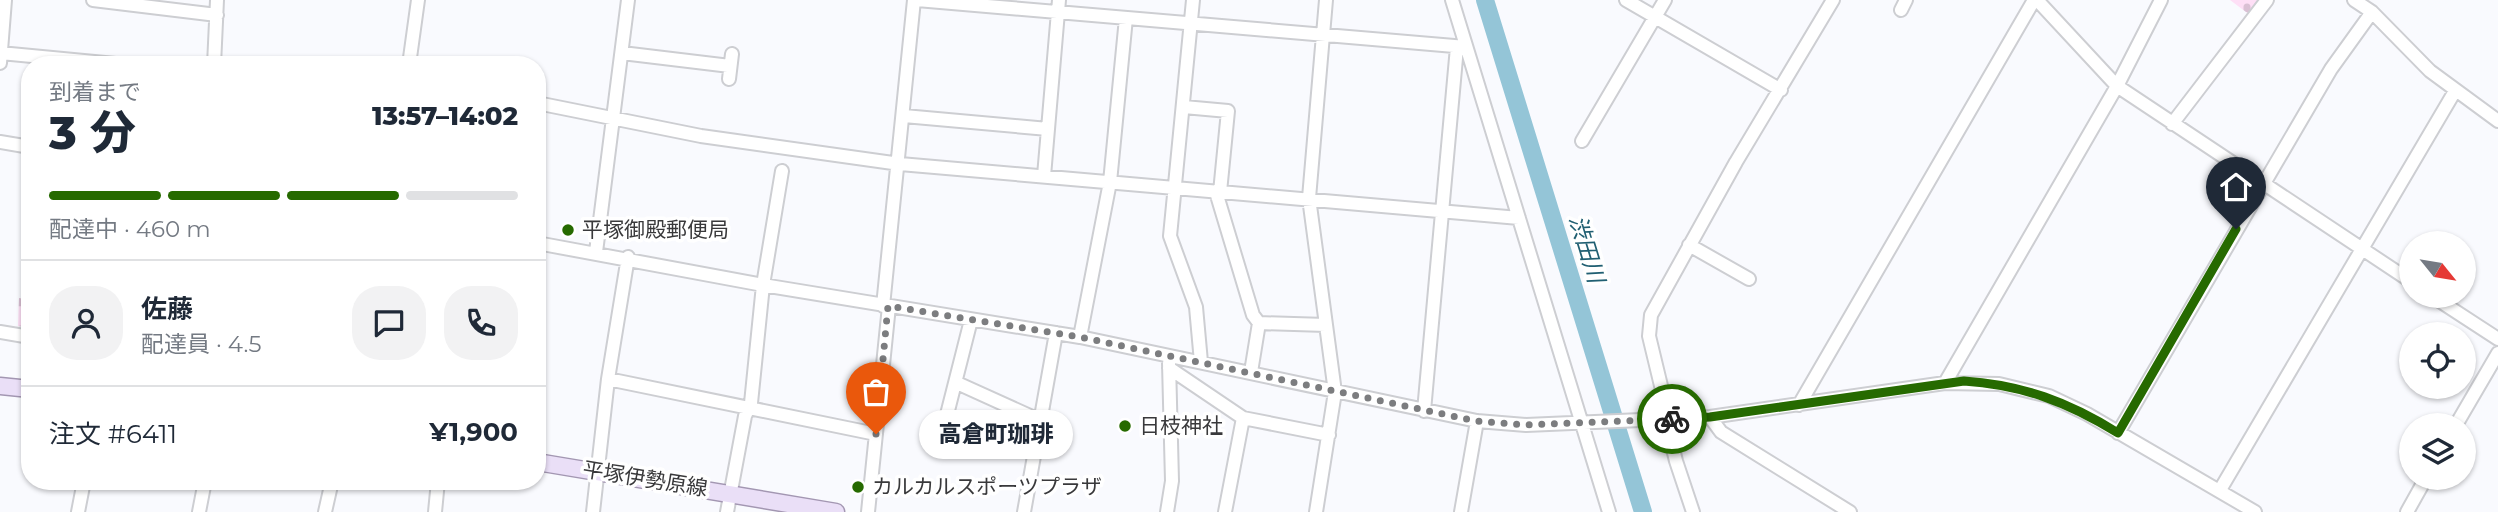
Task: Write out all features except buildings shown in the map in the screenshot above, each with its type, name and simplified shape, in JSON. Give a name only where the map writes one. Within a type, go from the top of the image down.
[{"type":"main road","points":[[0,386],[21,388]]},
{"type":"main road","name":"平塚伊勢原線","points":[[546,463],[835,512]]},
{"type":"street","points":[[5,0],[1,56],[21,57]]},
{"type":"street","points":[[93,0],[216,15]]},
{"type":"street","points":[[214,56],[217,0]]},
{"type":"street","points":[[410,56],[418,0]]},
{"type":"street","points":[[596,252],[628,0]]},
{"type":"street","points":[[868,512],[916,0],[1059,6],[1126,18],[1191,25],[1461,47]]},
{"type":"street","points":[[1193,0],[1177,188],[1170,236],[1196,307],[1201,362]]},
{"type":"street","points":[[1317,512],[1335,392],[1309,198],[1326,0]]},
{"type":"street","points":[[1452,0],[1461,47],[1568,372],[1608,512]]},
{"type":"street","points":[[1626,0],[1781,90]]},
{"type":"street","points":[[1582,141],[1665,0]]},
{"type":"street","points":[[1799,405],[2036,0],[2117,86],[2399,273]]},
{"type":"street","points":[[1945,383],[2117,86],[2161,0]]},
{"type":"street","points":[[2172,124],[2267,0]]},
{"type":"street","points":[[2354,0],[2372,12],[2455,91],[2498,121]]},
{"type":"street","points":[[1693,512],[1675,461],[1666,420],[1649,335],[1651,315],[1689,245],[1781,90],[1827,2]]},
{"type":"street","points":[[1044,176],[1059,6]]},
{"type":"street","points":[[2118,433],[2338,57],[2372,12]]},
{"type":"street","points":[[1080,337],[1110,182],[1126,18]]},
{"type":"street","points":[[1424,411],[1461,47]]},
{"type":"street","points":[[622,53],[730,66]]},
{"type":"street","points":[[2220,490],[2455,91]]},
{"type":"street","points":[[546,105],[701,136],[900,164],[1519,218]]},
{"type":"street","points":[[1184,107],[1227,111],[1218,192],[1253,316],[1259,323],[1326,325]]},
{"type":"street","points":[[904,116],[1048,129]]},
{"type":"street","points":[[0,142],[21,146]]},
{"type":"street","points":[[727,512],[748,410],[763,285],[782,171]]},
{"type":"street","points":[[546,244],[628,257],[763,285],[1080,337],[1169,362],[1201,362],[1476,421],[1526,425],[1710,417],[1945,383],[1999,384],[2068,404],[2256,512]]},
{"type":"street","points":[[1689,245],[1749,279]]},
{"type":"street","points":[[593,512],[600,471],[608,379],[628,257]]},
{"type":"street","points":[[2450,308],[2498,339]]},
{"type":"street","points":[[940,442],[971,320]]},
{"type":"street","points":[[1251,372],[1259,323]]},
{"type":"street","points":[[0,332],[21,336]]},
{"type":"street","points":[[1024,512],[1056,333]]},
{"type":"street","points":[[2463,413],[2498,353]]},
{"type":"street","points":[[1169,362],[1243,418],[1329,435]]},
{"type":"street","points":[[1167,512],[1172,481],[1169,362]]},
{"type":"street","points":[[608,379],[748,410],[876,434]]},
{"type":"street","points":[[957,383],[1041,421]]},
{"type":"street","points":[[1710,417],[1721,432],[1850,512]]},
{"type":"street","points":[[1225,512],[1243,418]]},
{"type":"street","points":[[1461,512],[1476,421]]},
{"type":"street","points":[[78,512],[82,490]]},
{"type":"street","points":[[199,512],[203,490]]},
{"type":"street","points":[[325,512],[330,490]]},
{"type":"street","points":[[435,512],[437,490]]},
{"type":"street","points":[[2407,512],[2419,490]]},
{"type":"green space","points":[[2230,0],[2260,0],[2250,15]]},
{"type":"green space","points":[[19,298],[21,326],[18,326]]},
{"type":"waterway","name":"渋田川","points":[[1485,0],[1643,512]]},
{"type":"way so far","points":[[876,434],[888,306],[1080,337],[1476,421],[1526,425],[1672,419]]},
{"type":"place","name":"平塚御殿郵便局","points":[[568,230]]},
{"type":"place","name":"日枝神社","points":[[1125,426]]},
{"type":"place","name":"高倉町珈琲","points":[[876,434]]},
{"type":"place","name":"カルカルスポーツプラザ","points":[[858,487]]},
{"type":"route","points":[[1672,419],[1710,417],[1964,381],[1999,384],[2049,396],[2118,433],[2236,229]]}]
